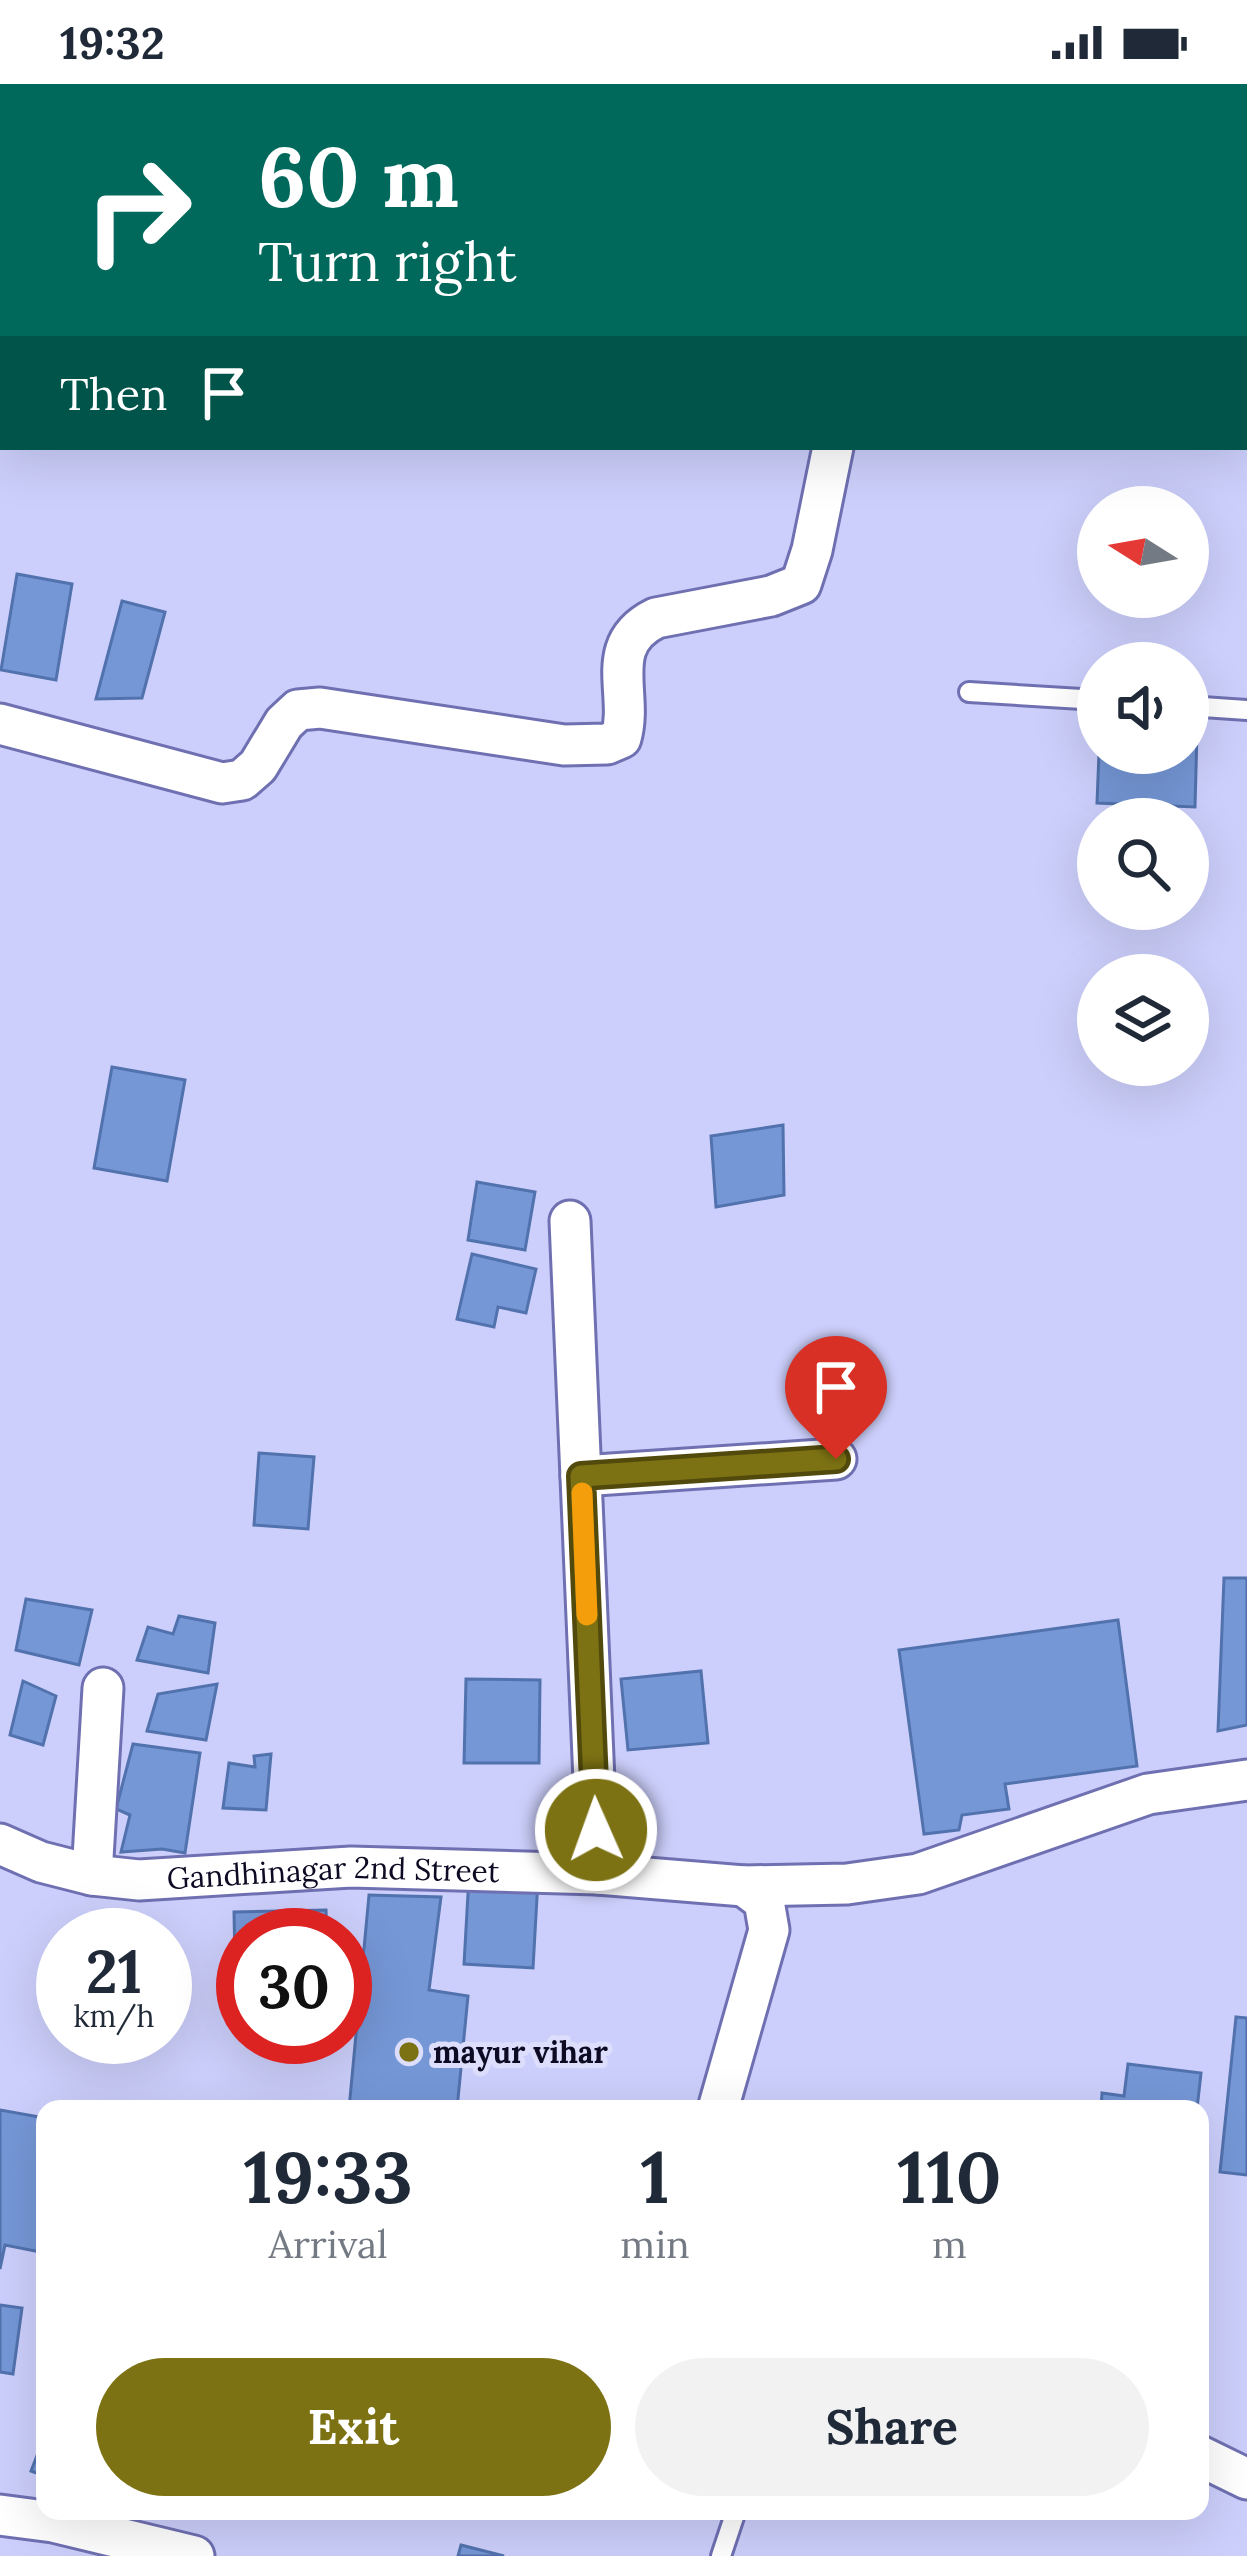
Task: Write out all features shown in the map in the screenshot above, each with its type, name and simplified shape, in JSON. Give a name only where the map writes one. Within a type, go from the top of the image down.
[{"type":"street","points":[[0,724],[222,783],[242,780],[258,766],[284,723],[298,710],[320,708],[564,745],[607,744],[621,739],[625,724],[623,661],[629,640],[640,626],[656,618],[771,596],[801,584],[831,450]]},
{"type":"street","points":[[570,1221],[598,1874]]},
{"type":"street","points":[[581,1476],[836,1459]]},
{"type":"street","points":[[92,1875],[103,1688]]},
{"type":"street","name":"Gandhinagar 2nd Street","points":[[0,1844],[41,1862],[139,1880],[351,1867],[598,1874],[744,1886],[847,1884],[918,1874],[1148,1794],[1247,1780]]},
{"type":"street","points":[[721,2100],[769,1930],[764,1901],[744,1886]]},
{"type":"street","points":[[1209,2460],[1247,2479]]},
{"type":"street","points":[[0,2515],[36,2520]]},
{"type":"street","points":[[38,2520],[194,2556]]},
{"type":"lane","points":[[969,692],[1077,699]]},
{"type":"lane","points":[[1209,707],[1247,710]]},
{"type":"lane","points":[[721,2556],[733,2520]]},
{"type":"building","points":[[17,574],[72,584],[56,680],[1,670]]},
{"type":"building","points":[[122,601],[165,612],[142,698],[96,699]]},
{"type":"building","points":[[1098,774],[1196,774],[1195,798],[1097,798]]},
{"type":"building","points":[[112,1067],[185,1080],[167,1181],[94,1168]]},
{"type":"building","points":[[783,1125],[784,1195],[716,1207],[711,1136]]},
{"type":"building","points":[[477,1182],[535,1192],[525,1250],[468,1240]]},
{"type":"building","points":[[472,1254],[536,1269],[526,1313],[498,1307],[494,1327],[457,1319]]},
{"type":"building","points":[[259,1453],[314,1457],[308,1529],[254,1525]]},
{"type":"building","points":[[1224,1578],[1247,1578],[1247,1725],[1218,1731]]},
{"type":"building","points":[[26,1599],[92,1610],[79,1665],[16,1650]]},
{"type":"building","points":[[179,1616],[215,1623],[208,1673],[137,1660],[148,1627],[173,1634]]},
{"type":"building","points":[[1118,1620],[1137,1766],[1005,1784],[1009,1809],[962,1815],[959,1830],[924,1834],[899,1650]]},
{"type":"building","points":[[701,1671],[708,1743],[628,1750],[621,1679]]},
{"type":"building","points":[[466,1679],[540,1680],[539,1763],[464,1763]]},
{"type":"building","points":[[23,1681],[56,1696],[43,1745],[10,1735]]},
{"type":"building","points":[[217,1684],[206,1740],[147,1731],[158,1694]]},
{"type":"building","points":[[133,1744],[200,1753],[185,1853],[162,1849],[121,1852],[130,1815],[116,1809]]},
{"type":"building","points":[[271,1754],[266,1810],[223,1808],[229,1763],[255,1767],[254,1756]]},
{"type":"building","points":[[469,1876],[538,1880],[533,1968],[464,1964]]},
{"type":"building","name":"mayur vihar","points":[[369,1895],[441,1897],[429,1990],[468,1996],[458,2100],[350,2100],[353,2064],[372,2064]]},
{"type":"building","points":[[1236,2017],[1247,2018],[1247,2175],[1220,2172]]},
{"type":"building","points":[[1128,2064],[1201,2073],[1198,2100],[1102,2100],[1102,2093],[1124,2096]]},
{"type":"building","points":[[0,2110],[36,2116],[36,2251],[5,2245],[0,2269]]},
{"type":"building","points":[[0,2305],[22,2308],[13,2374],[0,2372]]},
{"type":"building","points":[[461,2545],[504,2556],[458,2556]]},
{"type":"slow traffic","points":[[582,1493],[587,1615]]},
{"type":"place","name":"mayur vihar","points":[[409,2052]]},
{"type":"route","points":[[596,1830],[581,1476],[836,1459]]}]
